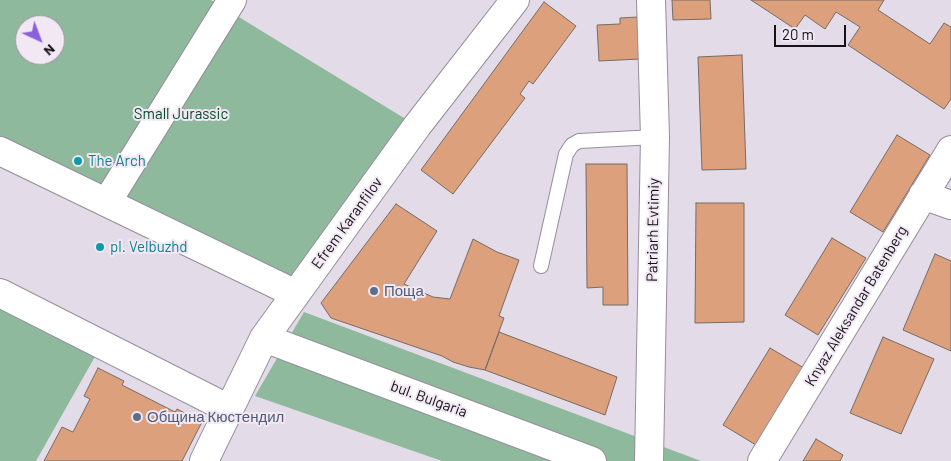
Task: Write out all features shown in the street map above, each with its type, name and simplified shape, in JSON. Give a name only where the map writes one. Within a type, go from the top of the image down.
[{"type":"street","points":[[106,202],[232,0]]},
{"type":"street","name":"Efrem Karanfilov","points":[[204,461],[264,338],[416,126],[515,0]]},
{"type":"street","name":"Patriarh Evtimiy","points":[[649,461],[655,137],[651,0]]},
{"type":"street","name":"Knyaz Aleksandar Batenberg","points":[[762,461],[951,150]]},
{"type":"street","points":[[0,151],[296,294]]},
{"type":"street","points":[[923,195],[951,205]]},
{"type":"street","points":[[0,293],[229,409]]},
{"type":"street","name":"bul. Bulgaria","points":[[264,338],[588,460]]},
{"type":"lane","points":[[541,266],[566,154],[572,145],[579,141],[655,137]]},
{"type":"green space","name":"Small Jurassic","points":[[0,0],[211,0],[417,126],[296,294],[0,151]]},
{"type":"green space","points":[[0,308],[97,353],[36,461],[0,461]]},
{"type":"green space","points":[[304,312],[701,461],[442,461],[255,396]]},
{"type":"building","points":[[672,0],[710,0],[711,19],[673,20]]},
{"type":"building","points":[[751,0],[884,0],[878,10],[930,44],[944,23],[951,27],[951,99],[944,109],[848,45],[860,27],[836,12],[825,29],[805,15],[795,29]]},
{"type":"building","points":[[544,2],[576,26],[533,84],[529,81],[520,94],[525,98],[453,194],[421,170]]},
{"type":"building","points":[[638,17],[640,59],[599,61],[597,25],[620,24],[620,18]]},
{"type":"building","points":[[742,55],[746,169],[702,170],[698,57]]},
{"type":"building","points":[[897,135],[930,155],[883,232],[850,212]]},
{"type":"building","points":[[586,164],[627,164],[628,305],[603,305],[603,287],[587,288]]},
{"type":"building","points":[[696,203],[744,203],[744,322],[695,323]]},
{"type":"building","name":"Поща","points":[[396,204],[437,231],[404,284],[433,297],[450,299],[473,239],[497,252],[519,260],[499,316],[504,318],[485,370],[453,362],[442,356],[331,318],[321,303]]},
{"type":"building","points":[[832,238],[866,258],[818,335],[785,315]]},
{"type":"building","points":[[935,254],[951,261],[951,351],[903,330]]},
{"type":"building","points":[[499,332],[617,377],[605,415],[485,370]]},
{"type":"building","points":[[883,337],[934,359],[901,434],[850,413]]},
{"type":"building","points":[[770,348],[804,368],[756,445],[723,425]]},
{"type":"building","name":"Община Кюстендил","points":[[98,368],[124,381],[122,385],[175,412],[177,409],[202,422],[182,461],[44,461],[62,427],[73,432],[90,399],[84,396]]},
{"type":"building","points":[[816,439],[843,455],[840,461],[803,461]]},
{"type":"place","name":"The Arch","points":[[78,161]]},
{"type":"place","name":"pl. Velbuzhd","points":[[100,247]]},
{"type":"place","name":"Поща","points":[[374,291]]},
{"type":"place","name":"Община Кюстендил","points":[[137,417]]}]
